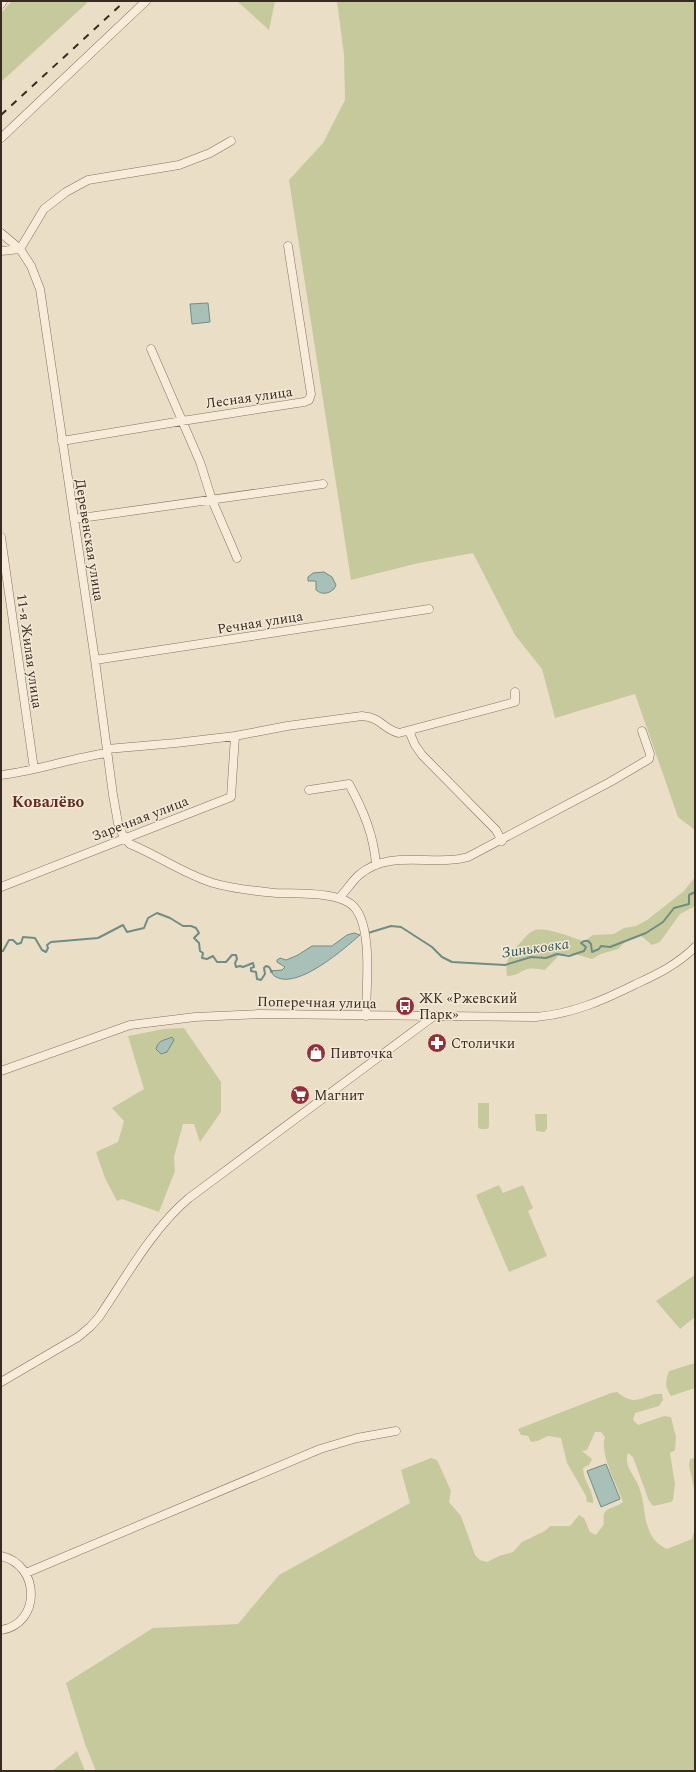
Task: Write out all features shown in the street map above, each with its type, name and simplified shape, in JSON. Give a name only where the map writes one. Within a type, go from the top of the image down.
[{"type":"street","points":[[1,138],[146,1]]},
{"type":"street","points":[[1,251],[20,249],[44,209],[66,192],[88,180],[123,173],[179,165],[210,153],[231,141]]},
{"type":"street","name":"Деревенская улица","points":[[1,233],[20,249],[31,266],[40,289],[118,823],[124,838]]},
{"type":"street","name":"Лесная улица","points":[[62,441],[309,400],[311,394],[288,246]]},
{"type":"street","points":[[151,350],[200,462],[212,500],[237,558]]},
{"type":"street","points":[[74,519],[323,484]]},
{"type":"street","name":"11-я Жилая улица","points":[[1,537],[34,770]]},
{"type":"street","name":"Речная улица","points":[[95,660],[429,609]]},
{"type":"street","points":[[1,775],[34,770],[107,751],[235,736],[287,726],[362,716],[373,717],[380,721],[390,731],[399,733],[515,702],[516,692]]},
{"type":"street","points":[[409,731],[415,745],[422,755],[496,830],[502,840]]},
{"type":"street","points":[[339,898],[359,875],[376,865],[406,859],[455,861],[468,857],[610,782],[649,759],[650,754],[642,731]]},
{"type":"street","name":"Заречная улица","points":[[1,887],[231,797],[235,736]]},
{"type":"street","points":[[309,790],[349,784],[361,807],[370,830],[375,851],[376,865]]},
{"type":"street","points":[[124,838],[130,844],[214,883],[275,892],[339,898],[350,902],[356,909],[365,936],[367,957],[366,1016]]},
{"type":"street","name":"Поперечная улица","points":[[1,1070],[130,1025],[195,1016],[259,1014],[366,1016],[551,1016],[576,1010],[607,999],[668,969],[682,960],[695,947]]},
{"type":"street","points":[[410,1016],[412,1025],[410,1034]]},
{"type":"street","points":[[1,1382],[78,1337],[90,1327],[99,1317],[160,1226],[178,1206],[434,1016]]},
{"type":"street","points":[[26,1573],[320,1449],[357,1438],[396,1431]]},
{"type":"street","points":[[1,1556],[10,1558],[26,1573],[31,1584],[32,1597],[27,1612],[17,1623],[1,1630]]},
{"type":"green space","points":[[12,1],[86,1],[87,3],[1,82],[1,13]]},
{"type":"green space","points":[[237,1],[275,1],[269,30]]},
{"type":"green space","points":[[337,1],[695,1],[695,830],[678,817],[635,694],[555,718],[542,669],[515,635],[473,553],[419,563],[351,580],[289,180],[323,143],[345,100],[344,55]]},
{"type":"green space","points":[[695,877],[695,906],[680,914],[660,942],[652,945],[640,935],[626,941],[618,949],[601,954],[592,959],[575,954],[560,954],[545,970],[535,968],[525,970],[515,975],[507,976],[506,967],[509,956],[531,932],[538,930],[551,931],[584,941],[593,935],[614,934],[624,928],[636,926],[647,920],[684,891]]},
{"type":"green space","points":[[184,1028],[221,1082],[221,1112],[200,1142],[194,1124],[183,1124],[174,1157],[175,1171],[159,1212],[122,1199],[117,1201],[105,1178],[96,1152],[118,1142],[124,1121],[112,1108],[144,1089],[128,1036],[164,1029]]},
{"type":"green space","points":[[478,1103],[489,1103],[489,1127],[487,1129],[480,1129],[478,1127]]},
{"type":"green space","points":[[535,1114],[547,1114],[547,1129],[544,1132],[536,1131]]},
{"type":"green space","points":[[499,1185],[503,1193],[523,1185],[533,1208],[528,1211],[547,1256],[509,1272],[476,1195]]},
{"type":"green space","points":[[695,1275],[695,1317],[680,1329],[656,1301]]},
{"type":"green space","points":[[695,1363],[695,1388],[671,1396],[666,1384],[669,1371]]},
{"type":"green space","points":[[617,1392],[626,1398],[633,1400],[641,1399],[654,1394],[662,1394],[663,1400],[659,1406],[635,1413],[633,1420],[638,1425],[664,1416],[671,1417],[676,1437],[675,1450],[670,1453],[675,1484],[673,1500],[671,1502],[653,1506],[649,1501],[633,1457],[628,1453],[627,1463],[640,1490],[649,1531],[653,1538],[667,1549],[692,1539],[695,1528],[695,1771],[96,1771],[85,1744],[66,1683],[153,1628],[238,1624],[279,1575],[410,1503],[401,1470],[431,1458],[437,1460],[451,1491],[449,1502],[461,1516],[475,1555],[480,1560],[487,1562],[499,1556],[513,1552],[522,1542],[545,1531],[550,1526],[570,1526],[579,1515],[584,1518],[590,1532],[596,1535],[604,1524],[604,1514],[606,1511],[623,1502],[606,1460],[604,1452],[605,1437],[601,1432],[595,1432],[587,1450],[582,1451],[592,1459],[589,1465],[583,1468],[583,1473],[592,1494],[593,1503],[587,1502],[586,1496],[567,1463],[561,1438],[548,1436],[531,1442],[528,1436],[521,1435],[518,1429]]},
{"type":"green space","points":[[695,1458],[695,1493],[689,1466],[690,1459]]},
{"type":"green space","points":[[77,1751],[85,1771],[52,1771]]},
{"type":"shaded area","points":[[208,303],[210,322],[192,324],[190,304]]},
{"type":"shaded area","points":[[324,572],[332,577],[336,585],[330,592],[320,593],[316,590],[316,581],[308,581],[308,577],[313,573]]},
{"type":"shaded area","points":[[354,933],[360,935],[330,959],[302,975],[290,979],[278,978],[270,971],[282,970],[285,967],[277,962],[280,958],[286,960],[298,955],[312,946],[332,946],[347,935]]},
{"type":"shaded area","points":[[172,1037],[174,1040],[167,1052],[161,1054],[156,1049],[159,1043]]},
{"type":"shaded area","points":[[606,1464],[620,1499],[601,1507],[587,1471]]},
{"type":"waterway","name":"Зиньковка","points":[[368,933],[391,926],[401,927],[432,947],[442,957],[452,962],[505,965],[531,957],[546,958],[557,954],[569,956],[584,951],[586,947],[581,943],[584,941],[588,941],[591,944],[592,952],[599,949],[601,946],[610,947],[646,933],[663,922],[674,908],[689,904],[689,895],[695,892]]},
{"type":"waterway","name":"Зиньковка","points":[[1,951],[3,951],[9,940],[13,940],[17,944],[21,943],[23,937],[35,938],[42,950],[46,952],[48,948],[47,945],[51,942],[98,938],[123,925],[127,932],[144,928],[148,918],[157,913],[170,918],[183,926],[191,926],[196,928],[199,933],[194,938],[199,943],[200,951],[203,953],[202,958],[207,959],[213,956],[217,962],[226,962],[232,955],[236,955],[236,967],[243,967],[253,963],[254,967],[251,968],[251,971],[256,972],[257,979],[261,980],[265,974],[264,968],[266,966],[269,967],[272,972]]},
{"type":"railway","points":[[1,115],[125,1]]},
{"type":"place","name":"ЖК «Ржевский Парк»","points":[[405,1006]]},
{"type":"place","name":"Столички","points":[[437,1043]]},
{"type":"place","name":"Пивточка","points":[[316,1053]]},
{"type":"place","name":"Магнит","points":[[300,1095]]},
{"type":"district","name":"Ковалёво","points":[[48,801]]}]
